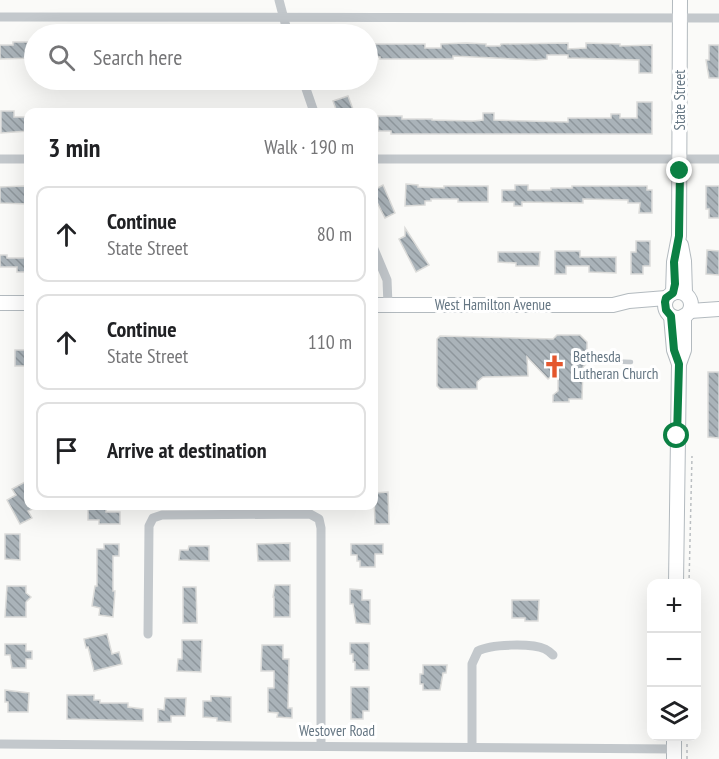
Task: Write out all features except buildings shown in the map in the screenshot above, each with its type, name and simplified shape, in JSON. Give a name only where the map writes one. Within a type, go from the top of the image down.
[{"type":"main road","name":"State Street","points":[[676,579],[679,364],[684,350],[678,305],[684,261],[679,236],[680,0]]},
{"type":"main road","points":[[678,305],[719,301]]},
{"type":"main road","points":[[0,303],[24,303]]},
{"type":"main road","name":"West Hamilton Avenue","points":[[378,305],[613,305],[628,310],[678,305]]},
{"type":"main road","points":[[678,305],[719,309]]},
{"type":"street","points":[[279,0],[284,24]]},
{"type":"street","points":[[0,17],[719,18]]},
{"type":"street","points":[[306,90],[313,108]]},
{"type":"street","points":[[0,159],[24,159]]},
{"type":"street","points":[[378,159],[719,159]]},
{"type":"street","points":[[378,259],[387,280],[388,304]]},
{"type":"street","points":[[148,634],[149,526],[153,518],[162,515],[310,514],[319,519],[321,528],[321,746]]},
{"type":"street","points":[[472,747],[472,664],[478,651],[492,646],[536,646],[546,649],[553,655]]},
{"type":"street","name":"Westover Road","points":[[0,744],[674,748]]},
{"type":"lane","points":[[604,361],[632,362]]},
{"type":"path","points":[[689,579],[692,456]]},
{"type":"path","points":[[687,741],[687,759]]},
{"type":"place","name":"Bethesda Lutheran Church","points":[[555,366]]},
{"type":"route","points":[[677,436],[679,364],[674,350],[671,316],[666,310],[665,302],[666,298],[673,293],[675,284],[674,262],[679,236],[680,171]]}]
